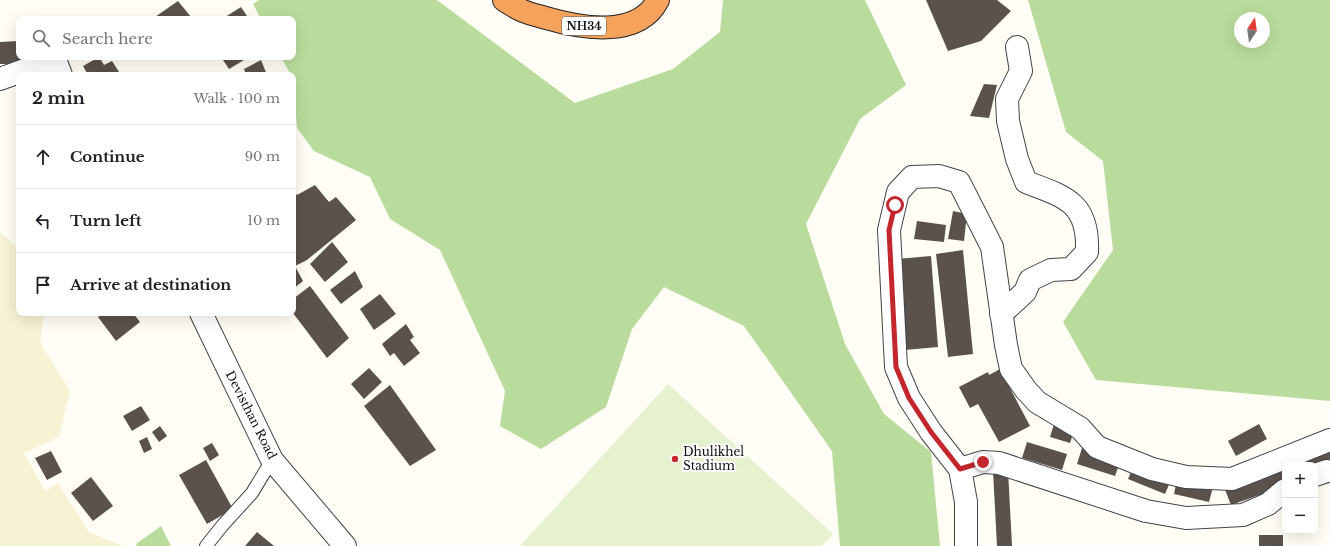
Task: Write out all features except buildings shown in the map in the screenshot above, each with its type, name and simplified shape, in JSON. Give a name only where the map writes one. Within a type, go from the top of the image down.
[{"type":"highway","name":"NH34","points":[[504,0],[524,11],[571,25],[608,28],[638,20],[656,6],[658,0]]},
{"type":"street","points":[[1001,314],[1025,292],[1030,280],[1051,270],[1071,269],[1087,252],[1086,225],[1079,210],[1059,194],[1026,182],[1017,159],[1008,121],[1007,99],[1022,71],[1017,47]]},
{"type":"street","points":[[19,72],[52,60]]},
{"type":"street","points":[[55,60],[60,72]]},
{"type":"street","points":[[0,79],[16,73]]},
{"type":"street","points":[[966,546],[966,502],[960,469],[931,432],[909,398],[896,367],[889,230],[898,192],[912,177],[939,176],[959,182],[992,247],[1001,314],[1012,369],[1026,390],[1037,402],[1080,428],[1097,447],[1152,469],[1186,477],[1232,479],[1330,440]]},
{"type":"street","name":"Devisthan Road","points":[[202,316],[272,460],[345,546]]},
{"type":"street","points":[[960,469],[983,462],[999,464],[1146,511],[1186,518],[1243,515],[1268,504],[1282,492]]},
{"type":"lane","points":[[206,546],[252,493],[272,460]]},
{"type":"shaded area","points":[[0,232],[16,245],[16,316],[44,316],[40,343],[70,391],[59,437],[24,453],[45,491],[58,483],[89,532],[123,546],[0,546]]},
{"type":"green space","points":[[259,0],[437,0],[575,103],[673,69],[720,32],[723,0],[865,0],[906,85],[860,119],[806,224],[845,344],[884,414],[931,452],[940,546],[840,546],[832,451],[744,326],[664,287],[632,329],[606,407],[541,449],[500,426],[505,391],[440,250],[390,219],[370,177],[314,151],[297,128],[296,72],[289,72],[283,60],[296,60],[296,16],[259,16],[253,4]]},
{"type":"green space","points":[[1028,0],[1330,0],[1330,401],[1096,380],[1063,322],[1113,250],[1103,161],[1066,132]]},
{"type":"green space","name":"Dhulikhel Stadium","points":[[668,384],[833,534],[822,546],[520,546]]},
{"type":"green space","points":[[161,526],[171,546],[137,546],[136,544]]},
{"type":"place","name":"Dhulikhel Stadium","points":[[675,459]]},
{"type":"route","points":[[895,205],[889,230],[896,367],[909,398],[931,432],[960,469],[983,462]]}]
